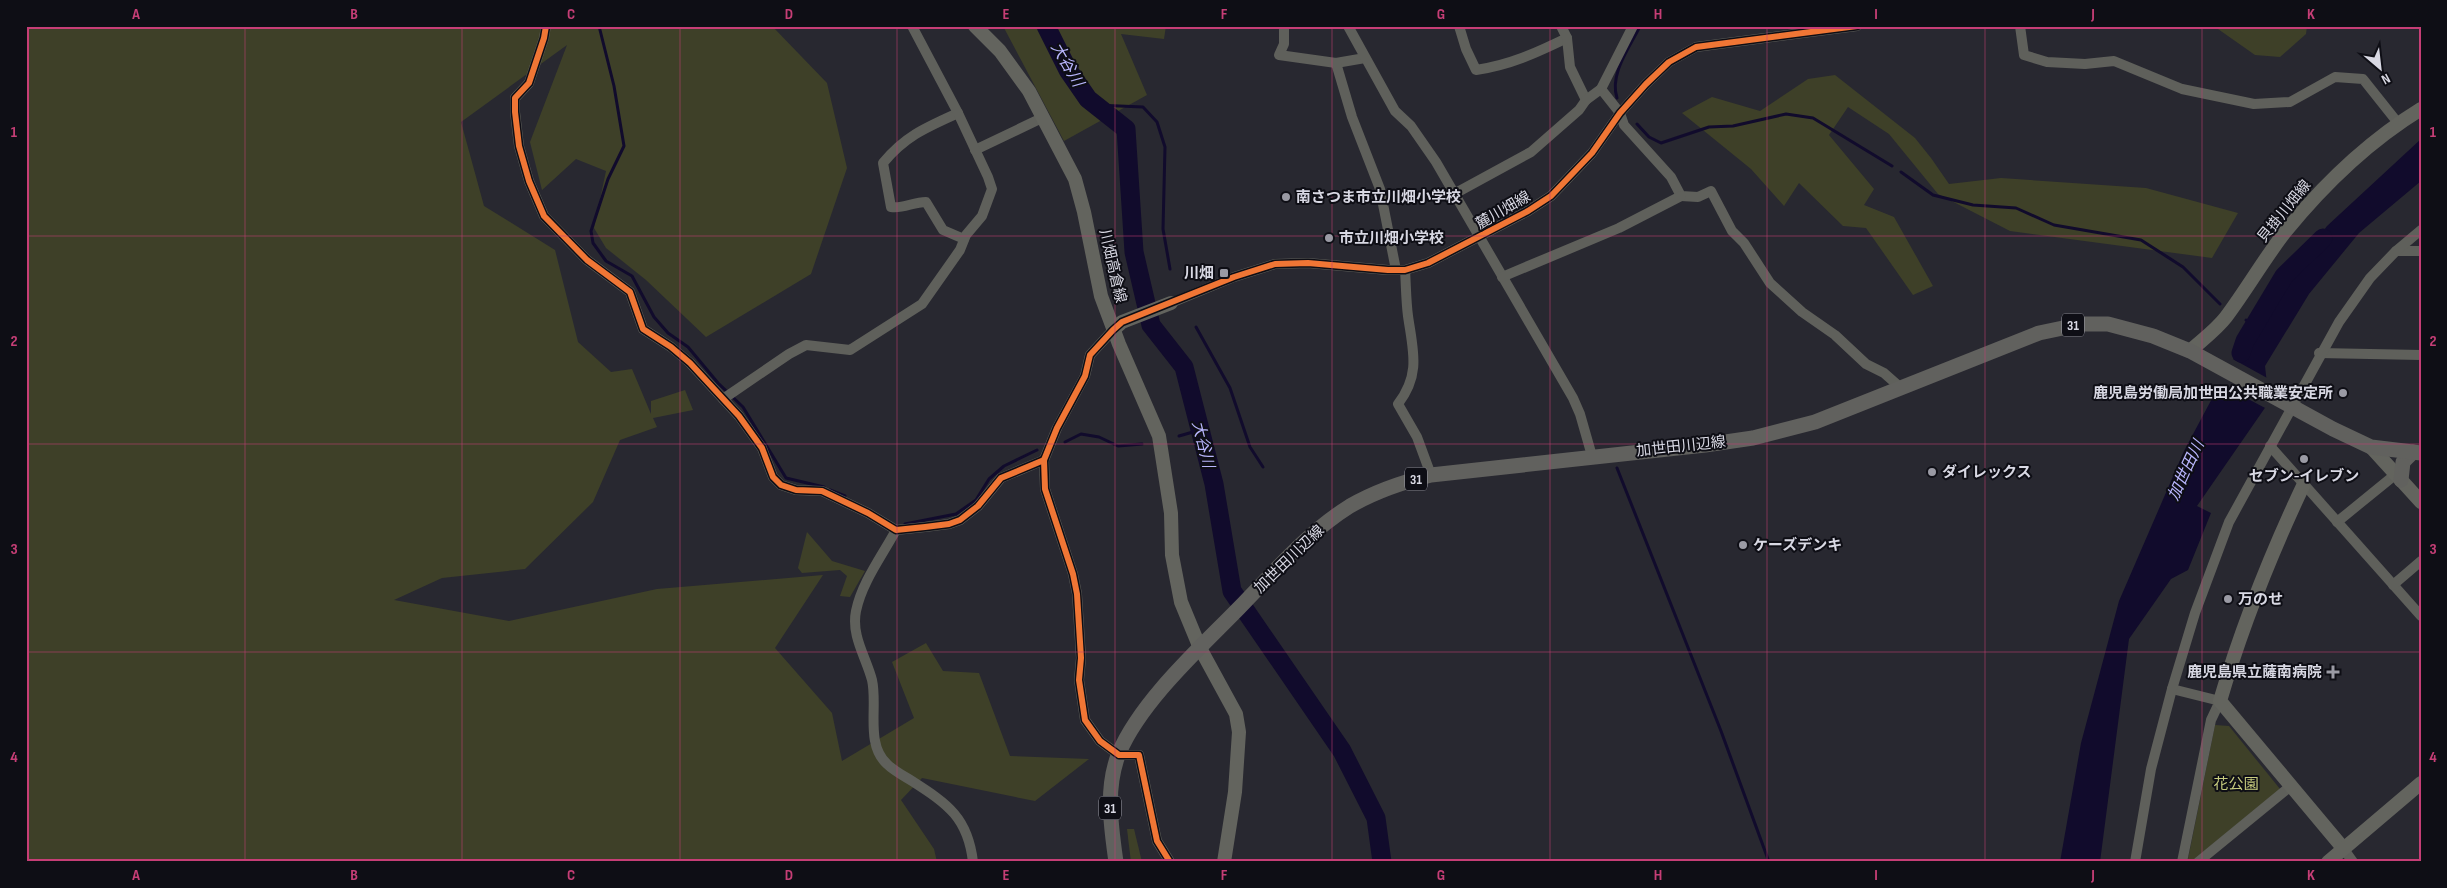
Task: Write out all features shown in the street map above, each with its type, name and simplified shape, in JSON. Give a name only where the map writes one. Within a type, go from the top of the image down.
[{"type":"main road","name":"加世田川辺線","points":[[1116,862],[1110,814],[1112,790],[1119,755],[1136,724],[1155,697],[1264,582],[1324,524],[1351,506],[1380,491],[1431,475],[1705,445],[1785,431],[1815,422],[2039,333],[2082,324],[2108,324],[2127,327],[2190,351],[2286,404],[2372,447],[2417,452]]},
{"type":"main road","points":[[2399,477],[2403,462],[2417,452]]},
{"type":"street","points":[[546,26],[544,38],[529,83],[515,98],[519,146],[529,181],[544,216],[587,260],[630,292],[643,329],[671,347],[727,395],[762,448],[773,477],[781,485],[796,490],[822,491],[868,512],[896,530],[950,524],[960,520],[978,506],[1001,478],[1044,460]]},
{"type":"street","points":[[727,395],[806,345],[850,350],[887,329],[922,304],[960,250],[964,239],[982,216],[992,189],[958,113],[912,26]]},
{"type":"street","name":"川畑高倉線","points":[[976,26],[1012,67],[1044,117],[1075,179],[1084,212],[1097,278],[1118,326],[1159,436],[1168,484],[1176,580],[1184,613],[1205,643],[1236,714],[1240,732],[1235,792],[1224,862]]},
{"type":"street","points":[[1284,26],[1284,44],[1279,55],[1336,63],[1364,58]]},
{"type":"street","points":[[1348,26],[1364,58],[1395,110],[1416,133],[1436,162],[1573,398],[1580,414],[1592,456]]},
{"type":"street","points":[[1459,26],[1466,49],[1476,70],[1504,66],[1531,56],[1567,38]]},
{"type":"street","points":[[1561,26],[1567,38],[1570,67],[1586,100]]},
{"type":"street","points":[[1454,194],[1539,145],[1579,110],[1586,100],[1601,89],[1633,26]]},
{"type":"street","name":"麓川畑線","points":[[1118,326],[1234,277],[1275,264],[1308,263],[1401,270],[1428,263],[1528,212],[1551,196],[1592,153],[1620,113],[1669,62],[1696,47],[1827,28],[1857,26]]},
{"type":"street","points":[[2020,26],[2024,55],[2047,62],[2085,64],[2114,61],[2182,89],[2238,102],[2275,104],[2290,102],[2335,77],[2363,79],[2398,123]]},
{"type":"street","points":[[1336,63],[1352,116],[1380,189],[1401,270],[1414,356],[1413,376],[1408,391],[1398,404],[1417,437],[1431,475]]},
{"type":"street","points":[[1601,89],[1620,113],[1624,125],[1671,177],[1681,196]]},
{"type":"street","name":"貝掛川畑線","points":[[2190,351],[2225,318],[2285,232],[2324,188],[2356,157],[2398,123],[2421,109]]},
{"type":"street","points":[[958,113],[915,132],[896,147],[883,163],[891,206],[899,208],[914,202],[926,202],[943,230],[964,239]]},
{"type":"street","points":[[975,150],[1044,117]]},
{"type":"street","points":[[1502,277],[1619,228],[1681,196],[1698,196],[1711,191],[1732,231],[1744,243],[1770,283],[1802,312],[1834,335],[1866,364],[1884,373],[1902,388]]},
{"type":"street","points":[[2135,862],[2151,769],[2172,689],[2195,613],[2229,522],[2270,446],[2286,404],[2339,322],[2370,278],[2396,251],[2421,230]]},
{"type":"street","points":[[2396,251],[2421,251]]},
{"type":"street","points":[[1118,326],[1090,355],[1085,376],[1057,428],[1044,460],[1045,489],[1073,574],[1077,594],[1080,650],[1079,680],[1084,720],[1100,740],[1119,755],[1139,755],[1157,841],[1170,862]]},
{"type":"street","points":[[2320,353],[2421,355]]},
{"type":"street","points":[[2270,446],[2303,486],[2421,616]]},
{"type":"street","points":[[2372,447],[2421,502]]},
{"type":"street","points":[[2337,522],[2399,477]]},
{"type":"street","points":[[2182,862],[2211,720],[2220,700],[2242,628],[2269,558],[2303,486]]},
{"type":"street","points":[[896,530],[861,590],[854,625],[872,682],[874,737],[886,764],[928,791],[948,807],[964,826],[970,840],[973,862]]},
{"type":"street","points":[[2393,585],[2421,561]]},
{"type":"street","points":[[2172,689],[2220,700],[2354,862]]},
{"type":"street","points":[[2328,862],[2342,848],[2421,783]]},
{"type":"street","points":[[2198,862],[2292,785]]},
{"type":"green space","points":[[26,26],[772,26],[827,83],[847,168],[811,274],[706,337],[646,280],[606,248],[594,228],[606,171],[576,159],[542,190],[530,142],[567,45],[461,122],[484,206],[555,250],[578,342],[611,372],[632,369],[651,414],[651,401],[685,390],[693,410],[653,418],[657,427],[620,440],[593,502],[525,569],[442,578],[394,600],[509,621],[657,589],[823,575],[775,648],[832,713],[842,761],[914,718],[892,662],[926,643],[943,671],[979,673],[1010,756],[1089,759],[1035,801],[922,778],[901,800],[934,849],[937,862],[26,862]]},
{"type":"green space","points":[[1003,26],[1166,26],[1164,39],[1121,34],[1147,95],[1064,141]]},
{"type":"green space","points":[[2218,26],[2307,26],[2306,34],[2280,57],[2255,55],[2218,29]]},
{"type":"green space","points":[[1835,75],[1915,138],[1949,184],[2001,178],[2146,188],[2238,213],[2212,258],[2010,231],[1938,194],[1889,134],[1848,107],[1829,135],[1874,189],[1864,205],[1894,217],[1933,286],[1913,295],[1866,228],[1843,226],[1799,183],[1784,206],[1751,169],[1682,113],[1712,97],[1760,111],[1808,79]]},
{"type":"green space","points":[[807,532],[832,561],[865,571],[850,597],[840,596],[847,576],[840,570],[802,573],[798,568]]},
{"type":"green space","name":"花公園","points":[[2215,725],[2229,726],[2280,789],[2192,861],[2188,859]]},
{"type":"green space","points":[[1127,829],[1134,829],[1142,862],[1131,862]]},
{"type":"water","points":[[2421,139],[2421,181],[2359,233],[2309,294],[2265,366],[2269,402],[2197,506],[2211,513],[2188,570],[2171,579],[2129,639],[2100,862],[2060,862],[2081,743],[2119,601],[2184,451],[2239,348],[2327,226]]},
{"type":"pier","points":[[2231,358],[2269,379],[2271,402],[2267,409],[2218,383]]},
{"type":"waterway","points":[[599,26],[614,86],[624,146],[608,179],[591,231],[593,243],[606,261],[632,276],[654,317],[668,333],[688,347],[718,383],[743,407],[786,478],[824,487]]},
{"type":"waterway","name":"大谷川","points":[[1046,26],[1068,70],[1088,99],[1126,129],[1134,252],[1151,325],[1184,367],[1214,484],[1232,591],[1342,751],[1376,818],[1382,862]]},
{"type":"waterway","points":[[1617,98],[1615,89],[1618,70],[1640,26]]},
{"type":"waterway","points":[[1096,105],[1143,107],[1157,122],[1165,147],[1163,229],[1170,269]]},
{"type":"waterway","points":[[1637,124],[1649,137],[1661,143],[1709,127],[1733,126],[1786,114],[1813,118],[1892,166]]},
{"type":"waterway","points":[[1901,172],[1933,195],[1973,205],[2016,208],[2054,225],[2141,240],[2183,267],[2220,304]]},
{"type":"waterway","name":"加世田川","points":[[2241,353],[2245,341],[2284,276],[2323,238]]},
{"type":"waterway","points":[[2246,320],[2255,326]]},
{"type":"waterway","points":[[1196,327],[1230,388],[1250,447],[1263,467]]},
{"type":"waterway","points":[[1179,436],[1200,430]]},
{"type":"waterway","points":[[1065,442],[1081,434],[1099,437],[1118,446],[1142,444]]},
{"type":"waterway","points":[[905,524],[956,514],[976,500],[989,479],[1004,466],[1037,450]]},
{"type":"waterway","points":[[1617,468],[1721,731],[1769,862]]},
{"type":"waterway","points":[[830,490],[845,496]]},
{"type":"cycle path","points":[[546,26],[544,38],[529,83],[515,98],[519,146],[529,181],[544,216],[587,260],[630,292],[643,329],[671,347],[690,363],[739,416],[762,448],[773,477],[781,485],[796,490],[822,491],[868,513],[896,530],[949,524],[960,520],[978,506],[1001,478],[1044,460]]},
{"type":"cycle path","points":[[1170,862],[1157,841],[1139,755],[1119,755],[1100,741],[1085,720],[1079,680],[1081,658],[1077,594],[1073,574],[1045,489],[1044,460],[1057,428],[1085,376],[1090,355],[1122,322],[1234,277],[1275,264],[1308,263],[1405,270],[1428,263],[1528,211],[1551,196],[1592,153],[1620,113],[1646,84],[1669,62],[1696,47],[1857,26]]},
{"type":"place","name":"南さつま市立川畑小学校","points":[[1286,197]]},
{"type":"place","name":"市立川畑小学校","points":[[1329,238]]},
{"type":"place","name":"川畑","points":[[1224,273]]},
{"type":"place","name":"鹿児島労働局加世田公共職業安定所","points":[[2343,393]]},
{"type":"place","name":"セブン-イレブン","points":[[2304,459]]},
{"type":"place","name":"ダイレックス","points":[[1932,472]]},
{"type":"place","name":"ケーズデンキ","points":[[1743,545]]},
{"type":"place","name":"万のせ","points":[[2228,599]]},
{"type":"place","name":"鹿児島県立薩南病院","points":[[2333,672]]}]
